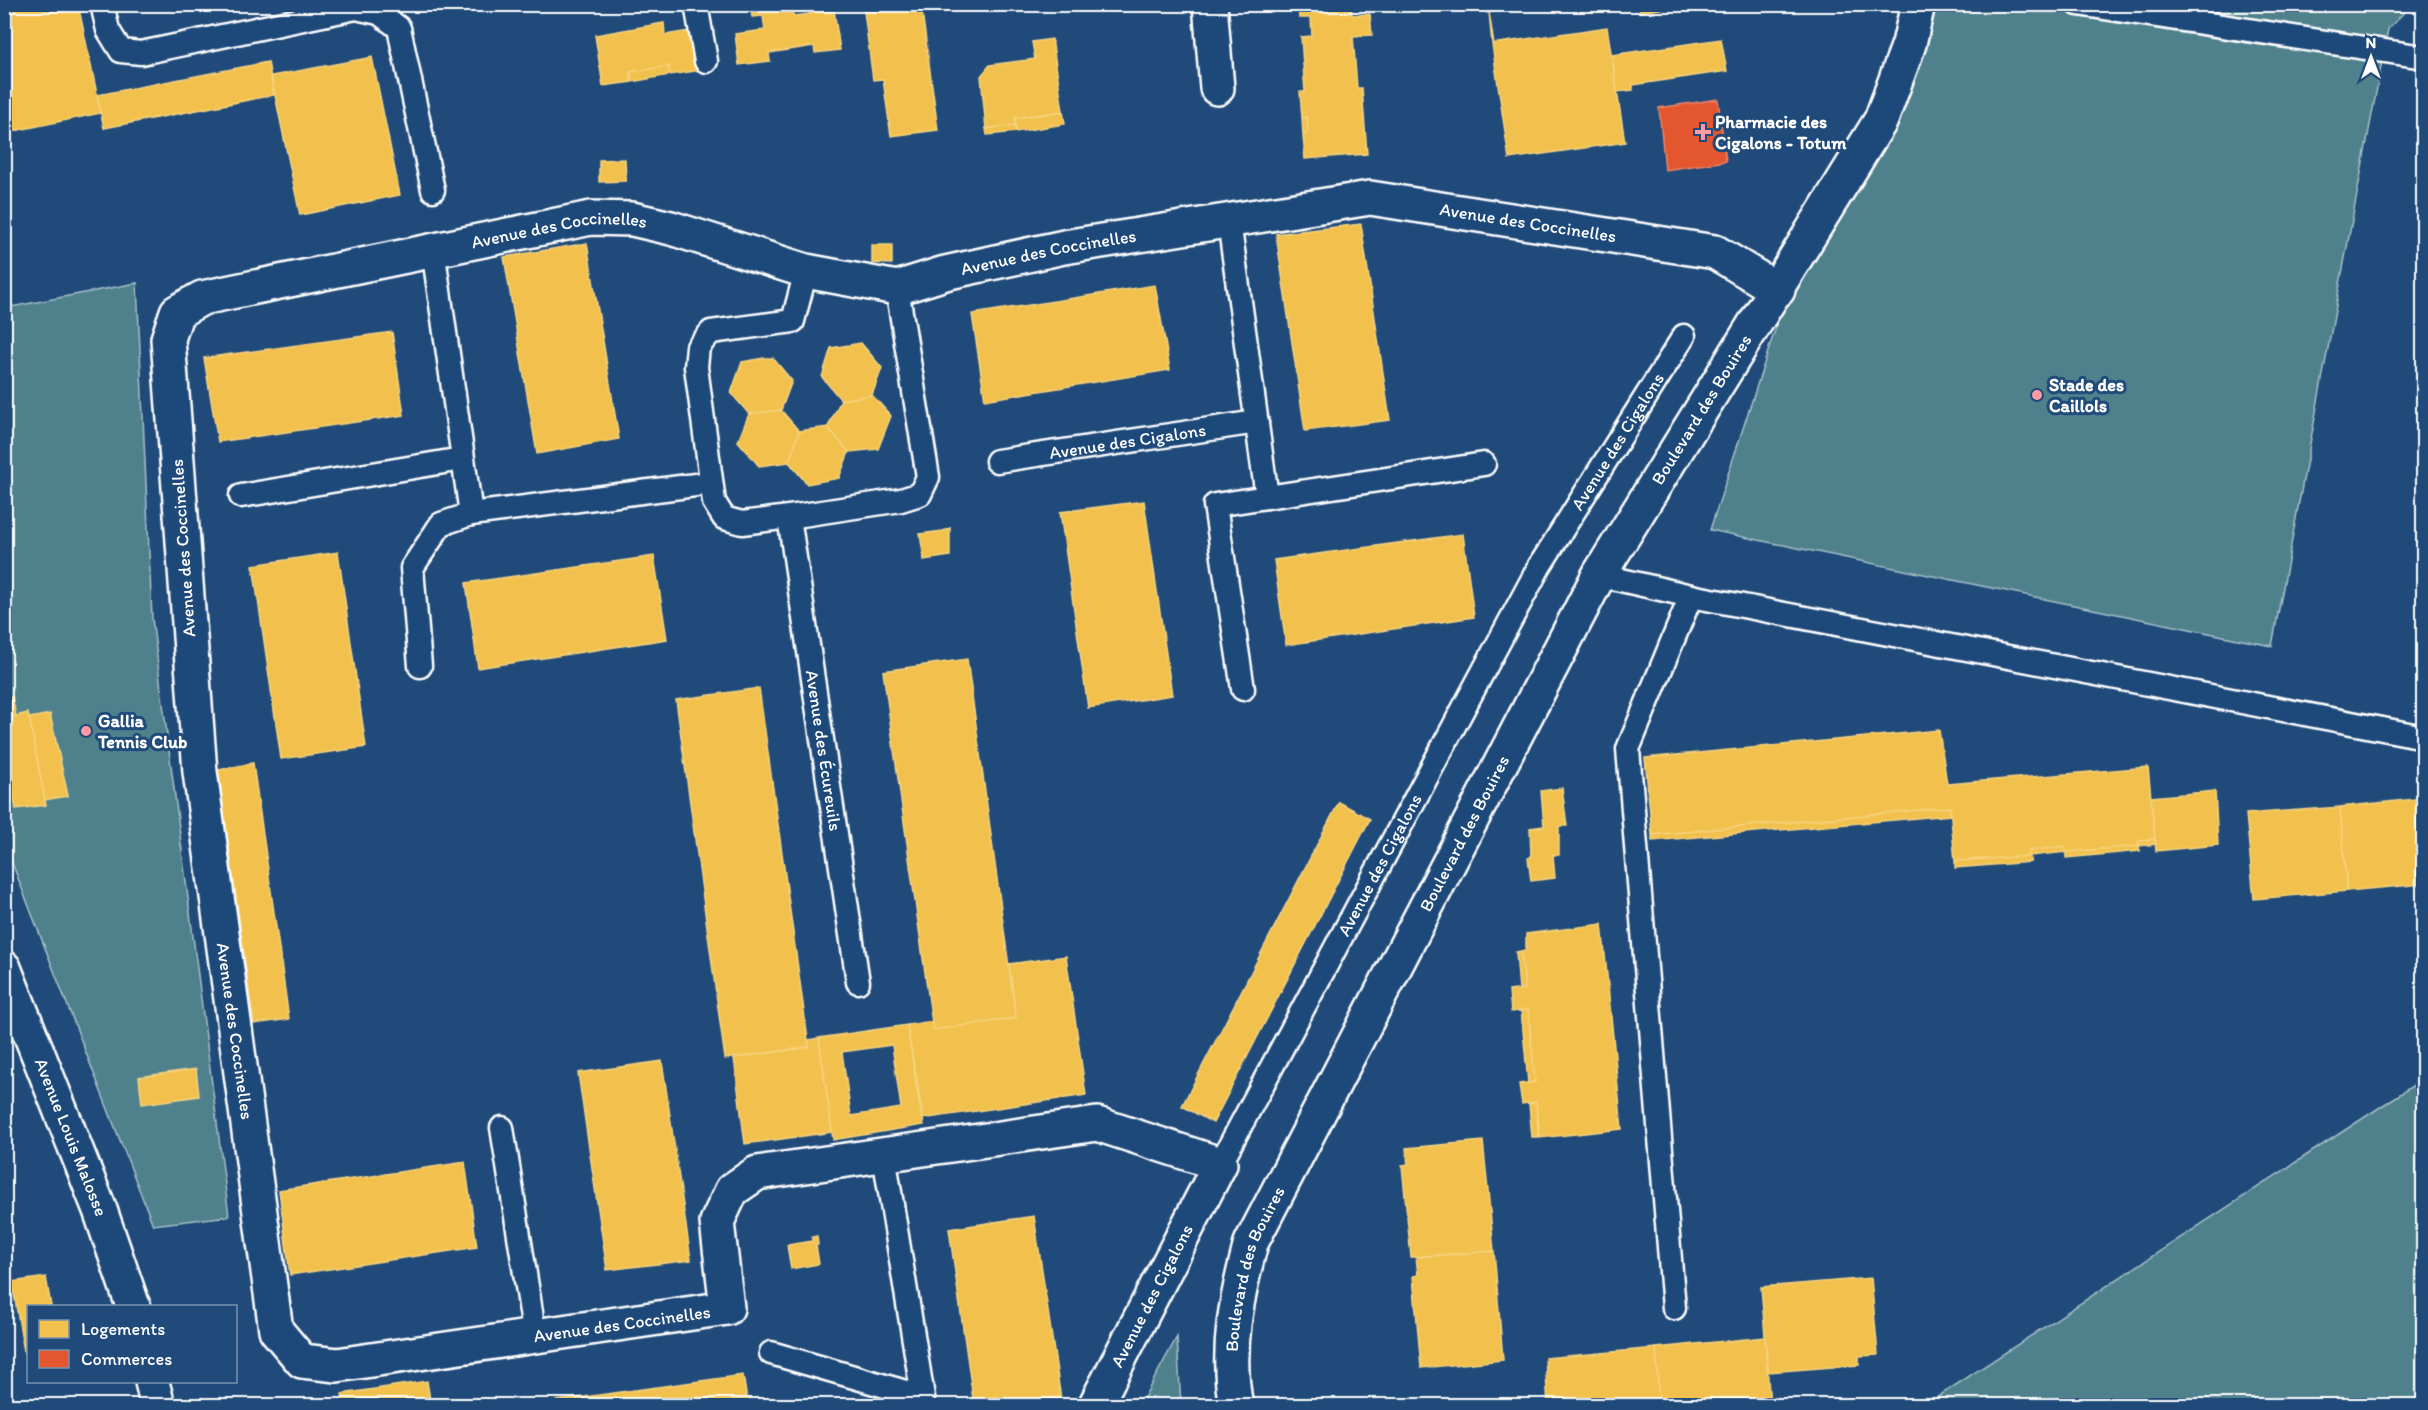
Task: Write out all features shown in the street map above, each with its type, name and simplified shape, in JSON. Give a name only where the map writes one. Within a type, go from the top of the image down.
[{"type":"street","points":[[1210,4],[1216,88]]},
{"type":"street","points":[[1778,290],[1881,120],[1909,44],[1918,4]]},
{"type":"street","name":"Avenue des Coccinelles","points":[[1220,1164],[1097,1124],[757,1173],[732,1190],[717,1222],[727,1308],[337,1365],[302,1361],[276,1330],[200,772],[168,339],[177,312],[202,297],[591,218],[632,219],[671,228],[806,271],[897,288],[945,273],[1064,247],[1370,198],[1715,252],[1778,290]]},
{"type":"street","name":"Boulevard des Bouires","points":[[1236,1406],[1232,1386],[1235,1304],[1251,1243],[1599,575],[1778,290]]},
{"type":"street","name":"Avenue Louis Malosse","points":[[5,970],[100,1210],[133,1305]]},
{"type":"street","name":"Avenue des Cigalons","points":[[1095,1406],[1220,1164]]},
{"type":"street","points":[[152,1383],[158,1406]]},
{"type":"lane","points":[[102,4],[108,30],[121,51],[141,53],[356,8],[379,13],[399,28],[433,190]]},
{"type":"lane","points":[[696,4],[706,61]]},
{"type":"lane","points":[[2078,4],[2424,57]]},
{"type":"lane","points":[[1229,221],[1268,497]]},
{"type":"lane","points":[[433,249],[471,514]]},
{"type":"lane","points":[[806,271],[793,321],[711,332],[698,347],[696,367],[711,483],[714,502],[724,518],[742,523],[901,500],[920,494],[928,477],[897,288]]},
{"type":"lane","name":"Avenue des Cigalons","points":[[1220,1164],[1539,567],[1684,336]]},
{"type":"lane","name":"Avenue des Cigalons","points":[[998,461],[1257,422]]},
{"type":"lane","points":[[241,496],[462,459]]},
{"type":"lane","points":[[1242,689],[1215,505],[1484,464]]},
{"type":"lane","points":[[420,666],[412,568],[441,524],[471,514],[711,483]]},
{"type":"lane","name":"Avenue des Écureuils","points":[[789,517],[858,982]]},
{"type":"lane","points":[[1599,575],[1691,596],[2424,737]]},
{"type":"lane","points":[[1674,1308],[1628,750],[1691,596]]},
{"type":"lane","points":[[502,1128],[535,1337]]},
{"type":"lane","points":[[771,1353],[923,1397],[884,1155]]},
{"type":"green space","name":"Stade des Caillols","points":[[1931,5],[2411,5],[2388,29],[2272,646],[1710,530],[1798,259]]},
{"type":"green space","name":"Gallia Tennis Club","points":[[137,283],[152,618],[229,1216],[153,1225],[5,845],[5,308]]},
{"type":"green space","points":[[2423,1079],[2423,1405],[1925,1405]]},
{"type":"green space","points":[[1177,1337],[1181,1405],[1140,1405]]},
{"type":"building: Logements","points":[[4,4],[78,4],[101,113],[4,133]]},
{"type":"building: Logements","points":[[750,4],[792,4],[793,16],[810,14],[808,4],[833,4],[840,50],[815,53],[814,46],[769,53],[770,61],[739,65],[735,34],[765,30],[763,16],[752,17]]},
{"type":"building: Logements","points":[[863,4],[921,4],[938,130],[891,136],[883,79],[873,80]]},
{"type":"building: Logements","points":[[1298,4],[1351,4],[1352,15],[1370,14],[1372,35],[1353,36],[1357,88],[1362,88],[1367,154],[1305,159],[1303,136],[1308,131],[1307,117],[1302,118],[1300,92],[1305,92],[1301,37],[1312,36],[1311,18],[1299,18]]},
{"type":"building: Logements","points":[[1486,4],[1540,4],[1487,13]]},
{"type":"building: Logements","points":[[1639,4],[1673,4],[1673,7],[1640,12]]},
{"type":"building: Logements","points":[[1704,4],[1752,4],[1706,12]]},
{"type":"building: Logements","points":[[1489,12],[1494,44],[1492,44]]},
{"type":"building: Logements","points":[[664,23],[665,35],[689,31],[696,71],[670,75],[669,66],[630,72],[632,82],[603,86],[595,35]]},
{"type":"building: Logements","points":[[1607,27],[1625,142],[1509,159],[1492,44]]},
{"type":"building: Logements","points":[[1052,39],[1063,111],[1015,118],[1015,125],[986,129],[981,76],[990,65],[1035,59],[1032,42]]},
{"type":"building: Logements","points":[[1721,39],[1727,71],[1633,85],[1633,90],[1617,92],[1612,55]]},
{"type":"building: Logements","points":[[372,57],[400,195],[300,215],[271,76]]},
{"type":"building: Logements","points":[[268,62],[274,95],[104,128],[97,95]]},
{"type":"building: Logements","points":[[669,66],[670,75],[632,82],[630,72]]},
{"type":"building: Logements","points":[[1063,111],[1065,124],[1016,132],[1015,118]]},
{"type":"building: Logements","points":[[1307,117],[1308,131],[1303,136],[1302,118]]},
{"type":"building: Logements","points":[[1015,125],[1016,132],[987,135],[986,129]]},
{"type":"building: Logements","points":[[625,159],[626,181],[599,182],[599,160]]},
{"type":"building: Logements","points":[[1361,224],[1390,420],[1305,431],[1276,234]]},
{"type":"building: Logements","points":[[587,243],[619,439],[537,454],[504,257]]},
{"type":"building: Logements","points":[[872,245],[892,245],[892,264],[872,263]]},
{"type":"building: Logements","points":[[1155,285],[1170,370],[985,400],[972,314]]},
{"type":"building: Logements","points":[[392,332],[404,415],[218,442],[204,358]]},
{"type":"building: Logements","points":[[861,343],[882,368],[872,395],[841,400],[822,377],[831,348]]},
{"type":"building: Logements","points":[[773,358],[792,381],[781,410],[749,414],[731,393],[742,362]]},
{"type":"building: Logements","points":[[872,395],[891,416],[878,449],[849,452],[828,427],[841,400]]},
{"type":"building: Logements","points":[[781,410],[799,431],[789,462],[759,466],[738,441],[749,414]]},
{"type":"building: Logements","points":[[828,427],[849,452],[839,478],[807,484],[789,462],[799,431]]},
{"type":"building: Logements","points":[[1144,501],[1172,695],[1088,708],[1060,512]]},
{"type":"building: Logements","points":[[950,528],[950,556],[924,560],[920,534]]},
{"type":"building: Logements","points":[[1463,534],[1474,617],[1286,645],[1274,560]]},
{"type":"building: Logements","points":[[338,552],[366,747],[281,759],[253,565]]},
{"type":"building: Logements","points":[[654,556],[667,639],[478,668],[466,583]]},
{"type":"building: Logements","points":[[967,659],[1016,1018],[933,1030],[883,671]]},
{"type":"building: Logements","points":[[759,688],[809,1047],[725,1059],[676,700]]},
{"type":"building: Logements","points":[[12,697],[16,716],[4,719],[4,699]]},
{"type":"building: Logements","points":[[28,713],[46,805],[16,809],[4,750],[4,719]]},
{"type":"building: Logements","points":[[50,714],[68,796],[45,800],[29,718]]},
{"type":"building: Logements","points":[[1939,730],[1947,784],[2148,767],[2155,839],[2139,841],[2139,846],[2066,852],[2065,846],[2029,851],[2030,856],[1955,861],[1950,807],[1652,835],[1645,758]]},
{"type":"building: Logements","points":[[253,763],[289,1019],[254,1024],[218,770]]},
{"type":"building: Logements","points":[[1562,788],[1567,826],[1559,826],[1559,855],[1553,855],[1555,878],[1531,881],[1528,858],[1531,857],[1530,828],[1544,826],[1541,791]]},
{"type":"building: Logements","points":[[2215,791],[2218,845],[2156,851],[2151,797]]},
{"type":"building: Logements","points":[[2424,798],[2424,884],[2347,891],[2340,807]]},
{"type":"building: Logements","points":[[1339,802],[1370,819],[1213,1123],[1182,1106]]},
{"type":"building: Logements","points":[[1950,807],[1951,815],[1652,841],[1652,835]]},
{"type":"building: Logements","points":[[2340,807],[2347,891],[2254,899],[2246,814]]},
{"type":"building: Logements","points":[[2155,839],[2156,844],[2139,846],[2139,841]]},
{"type":"building: Logements","points":[[2065,846],[2066,852],[2030,856],[2029,851]]},
{"type":"building: Logements","points":[[2139,846],[2140,851],[2066,858],[2066,852]]},
{"type":"building: Logements","points":[[2030,856],[2031,862],[1955,868],[1955,861]]},
{"type":"building: Logements","points":[[1602,924],[1622,1129],[1539,1138],[1536,1102],[1522,1104],[1519,1084],[1535,1082],[1528,1010],[1511,1012],[1509,991],[1525,989],[1521,951],[1526,950],[1526,934]]},
{"type":"building: Logements","points":[[1521,951],[1525,989],[1519,990],[1516,952]]},
{"type":"building: Logements","points":[[1066,956],[1086,1095],[922,1119],[907,1025],[932,1021],[933,1030],[1016,1018],[1009,964]]},
{"type":"building: Logements","points":[[1521,1010],[1528,1010],[1535,1082],[1528,1083]]},
{"type":"building: Logements","points":[[907,1025],[924,1125],[833,1140],[819,1038]],"holes":[[[892,1045],[901,1108],[851,1116],[842,1052]]]},
{"type":"building: Logements","points":[[819,1038],[832,1132],[745,1144],[734,1058],[809,1047],[808,1040]]},
{"type":"building: Logements","points":[[662,1061],[691,1260],[607,1270],[578,1073]]},
{"type":"building: Logements","points":[[196,1069],[199,1096],[142,1104],[139,1077]]},
{"type":"building: Logements","points":[[1536,1102],[1540,1137],[1532,1137],[1529,1104]]},
{"type":"building: Logements","points":[[1483,1141],[1494,1251],[1411,1257],[1402,1165],[1408,1164],[1406,1148]]},
{"type":"building: Logements","points":[[465,1162],[477,1247],[290,1275],[279,1190]]},
{"type":"building: Logements","points":[[1034,1216],[1062,1406],[974,1406],[949,1229]]},
{"type":"building: Logements","points":[[817,1236],[819,1264],[791,1269],[787,1245],[812,1241],[812,1237]]},
{"type":"building: Logements","points":[[1494,1251],[1503,1360],[1421,1368],[1413,1276],[1418,1275],[1416,1257]]},
{"type":"building: Logements","points":[[46,1277],[51,1305],[27,1305],[27,1363],[26,1363],[12,1282]]},
{"type":"building: Logements","points":[[1871,1278],[1878,1355],[1859,1356],[1859,1365],[1768,1372],[1761,1287]]},
{"type":"building: Logements","points":[[1765,1337],[1770,1406],[1659,1406],[1656,1348]]},
{"type":"building: Logements","points":[[1656,1348],[1659,1406],[1548,1406],[1545,1358]]},
{"type":"building: Logements","points":[[743,1375],[748,1406],[557,1406],[556,1401]]},
{"type":"building: Logements","points":[[427,1381],[431,1406],[344,1406],[342,1394]]},
{"type":"building: Commerces","points":[[1718,99],[1726,161],[1665,170],[1659,108]]},
{"type":"place","name":"Pharmacie des Cigalons - Totum","points":[[1703,132]]},
{"type":"place","name":"Stade des Caillols","points":[[2037,395]]},
{"type":"place","name":"Gallia Tennis Club","points":[[86,731]]}]
